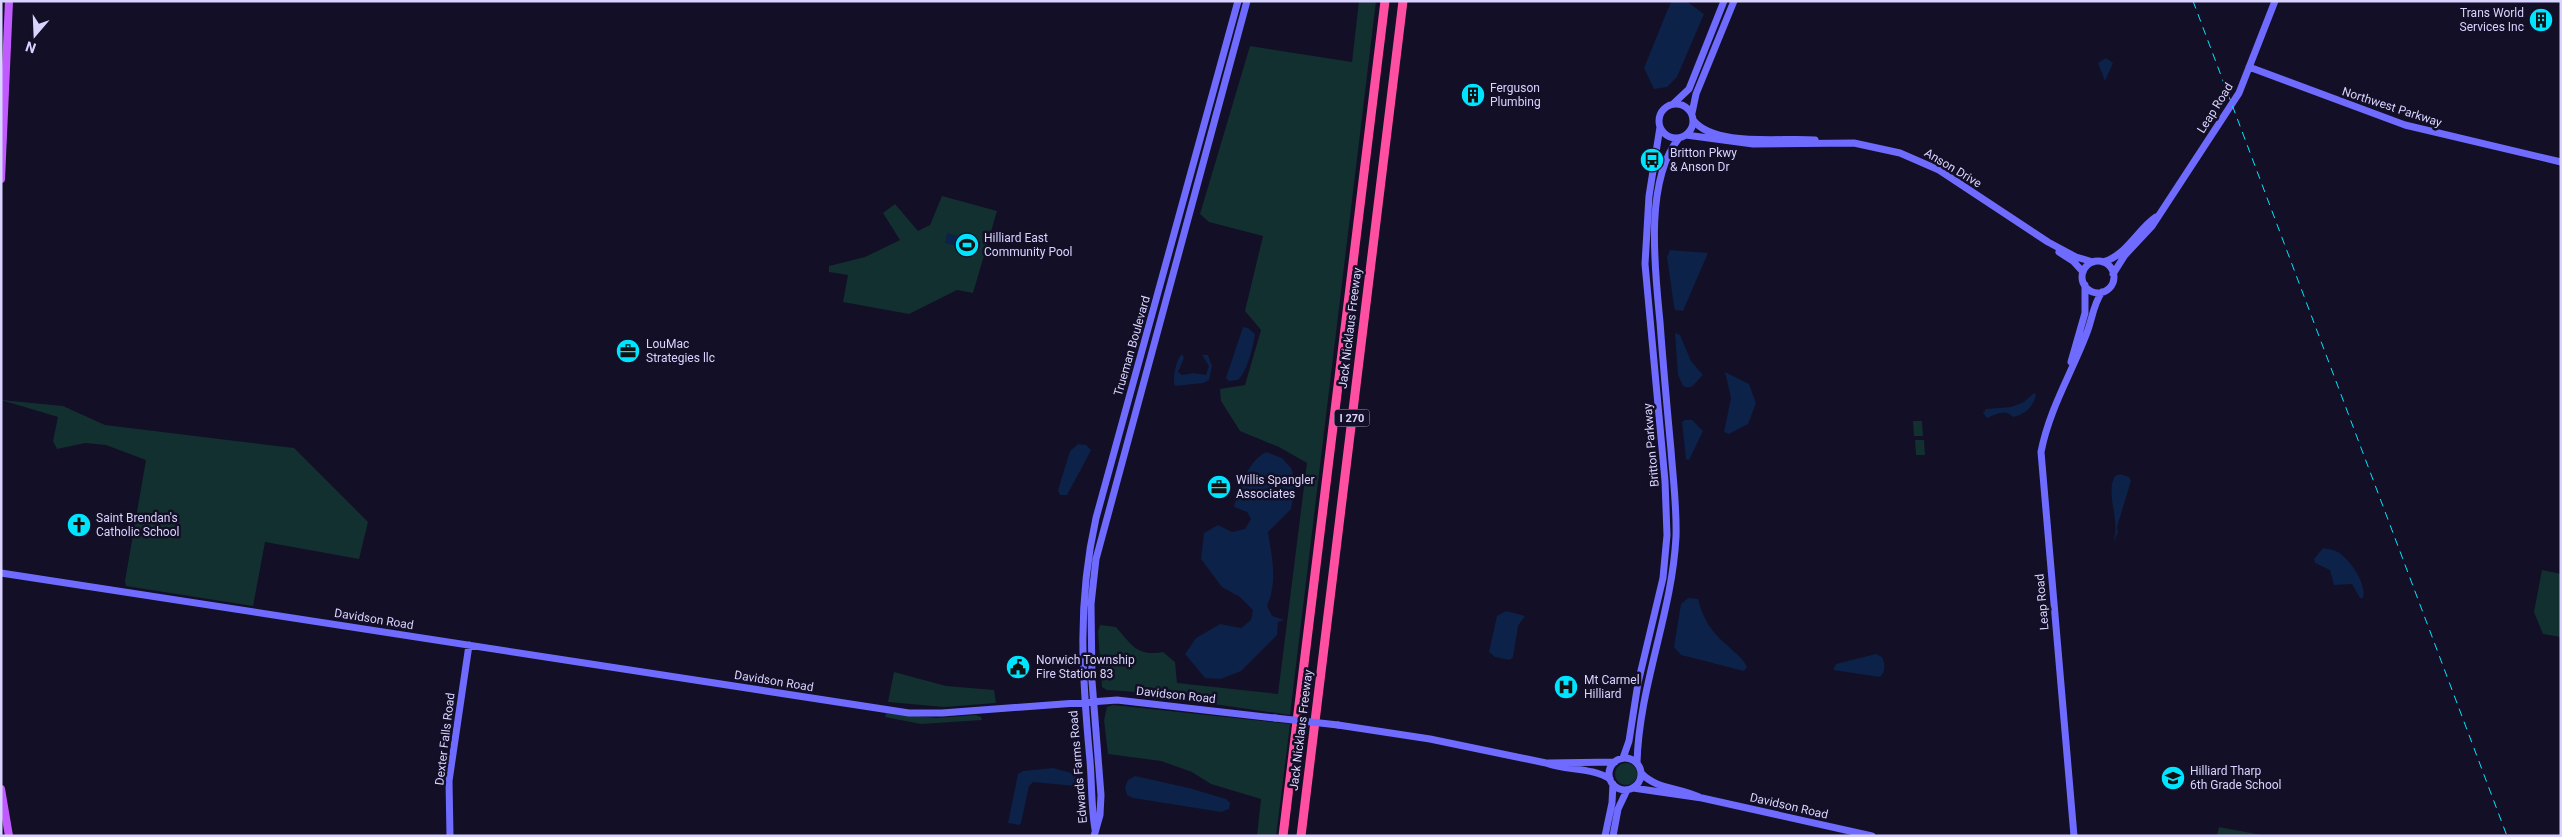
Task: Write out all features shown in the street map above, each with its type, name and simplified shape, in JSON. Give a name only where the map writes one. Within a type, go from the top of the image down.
[{"type":"highway","name":"Jack Nicklaus Freeway","points":[[1283,836],[1385,1]]},
{"type":"highway","name":"Jack Nicklaus Freeway","points":[[1301,836],[1403,1]]},
{"type":"main road","points":[[1,180],[9,1]]},
{"type":"main road","name":"Trueman Boulevard","points":[[1084,702],[1082,601],[1095,522],[1238,1]]},
{"type":"main road","name":"Trueman Boulevard","points":[[1093,701],[1091,604],[1096,559],[1247,1]]},
{"type":"main road","points":[[1724,1],[1689,89],[1661,113],[1660,128],[1668,136],[1682,137],[1692,129],[1696,94],[1734,1]]},
{"type":"main road","name":"Leap Road","points":[[2113,274],[2120,262],[2152,226],[2156,217],[2239,93],[2275,1]]},
{"type":"main road","name":"Northwest Parkway","points":[[2250,67],[2405,125],[2561,162]]},
{"type":"main road","points":[[1673,104],[1684,105],[1692,117]]},
{"type":"main road","name":"Anson Drive","points":[[1692,117],[1705,130],[1735,137],[1876,146],[1922,161],[1958,182],[2048,242],[2076,257],[2093,262]]},
{"type":"main road","name":"Britton Parkway","points":[[1623,758],[1629,741],[1636,693],[1663,578],[1667,536],[1665,480],[1645,264],[1648,196],[1660,128]]},
{"type":"main road","name":"Anson Drive","points":[[1682,137],[1753,144],[1836,143]]},
{"type":"main road","name":"Britton Parkway","points":[[1637,763],[1640,716],[1670,583],[1676,536],[1654,262],[1654,222],[1667,154],[1682,137]]},
{"type":"main road","name":"Leap Road","points":[[2103,262],[2118,256],[2145,224],[2156,217]]},
{"type":"main road","name":"Anson Drive","points":[[2048,242],[2083,272]]},
{"type":"main road","points":[[2093,262],[2103,262],[2110,267],[2113,274],[2111,285],[2102,292],[2092,291],[2084,285],[2083,272],[2093,262]]},
{"type":"main road","name":"Leap Road","points":[[2069,372],[2085,314],[2084,285]]},
{"type":"main road","name":"Leap Road","points":[[2074,836],[2041,466],[2045,433],[2069,372],[2087,334],[2097,299],[2102,292]]},
{"type":"main road","name":"Davidson Road","points":[[1,573],[915,713],[942,713],[1093,701],[1151,702],[1430,738],[1546,763],[1560,769],[1594,771],[1611,782]]},
{"type":"main road","name":"Dexter Falls Road","points":[[450,836],[449,781],[469,645]]},
{"type":"main road","name":"Edwards Farms Road","points":[[1093,701],[1101,795],[1100,815],[1095,833]]},
{"type":"main road","name":"Edwards Farms Road","points":[[1084,702],[1095,833]]},
{"type":"main road","points":[[1605,836],[1611,782],[1609,771],[1615,762],[1623,758],[1637,763],[1641,773],[1639,782],[1630,789],[1618,809],[1613,836]]},
{"type":"main road","name":"Davidson Road","points":[[1546,763],[1615,762]]},
{"type":"main road","name":"Davidson Road","points":[[1641,773],[1653,784],[1690,792],[1702,798]]},
{"type":"main road","points":[[1611,782],[1616,788],[1630,789]]},
{"type":"main road","points":[[1,789],[10,836]]},
{"type":"main road","name":"Davidson Road","points":[[1630,789],[1702,798],[1872,836]]},
{"type":"green space","points":[[1359,1],[1376,1],[1290,715],[1186,700],[1165,694],[1107,690],[1102,687],[1098,632],[1100,625],[1116,627],[1135,648],[1141,651],[1147,653],[1163,652],[1175,662],[1177,683],[1278,694],[1307,463],[1279,447],[1240,431],[1221,401],[1220,389],[1245,385],[1261,330],[1245,311],[1263,236],[1209,222],[1200,214],[1250,46],[1352,62]]},
{"type":"green space","points":[[942,196],[997,211],[973,293],[957,290],[909,314],[843,302],[848,275],[829,272],[829,266],[865,257],[900,240],[883,213],[895,204],[918,231],[930,225]]},
{"type":"green space","points":[[1,400],[63,406],[105,425],[294,448],[368,522],[359,559],[265,542],[253,606],[126,586],[125,581],[146,460],[106,445],[85,443],[57,449],[53,441],[58,417]]},
{"type":"green space","points":[[1913,421],[1922,421],[1923,436],[1914,436]]},
{"type":"green space","points":[[1915,440],[1924,440],[1925,455],[1916,455]]},
{"type":"green space","points":[[2542,570],[2561,574],[2561,637],[2543,634],[2534,612]]},
{"type":"green space","points":[[894,672],[946,686],[994,690],[996,703],[944,707],[888,702]]},
{"type":"green space","points":[[1113,705],[1290,724],[1276,836],[1257,836],[1261,799],[1211,784],[1192,772],[1161,761],[1108,754],[1104,720],[1107,707]]},
{"type":"green space","points":[[886,713],[937,718],[976,715],[981,717],[982,720],[921,724],[885,717]]},
{"type":"green space","points":[[1626,763],[1634,766],[1637,774],[1634,782],[1626,785],[1618,782],[1615,774],[1618,766]]},
{"type":"green space","points":[[2219,827],[2267,836],[2217,836]]},
{"type":"water","points":[[1673,1],[1686,1],[1704,14],[1677,77],[1667,87],[1654,89],[1644,68],[1670,4]]},
{"type":"water","points":[[2106,58],[2113,63],[2105,81],[2098,63]]},
{"type":"water","name":"Hilliard East Community Pool","points":[[947,233],[981,242],[978,252],[970,250],[968,257],[959,254],[961,247],[945,243]]},
{"type":"water","points":[[1670,250],[1708,253],[1683,311],[1675,310],[1674,306],[1667,257]]},
{"type":"water","points":[[1243,327],[1248,328],[1255,334],[1251,352],[1242,376],[1238,380],[1229,381],[1226,378]]},
{"type":"water","points":[[1675,333],[1680,335],[1691,361],[1703,375],[1690,387],[1683,386],[1678,375]]},
{"type":"water","points":[[1182,354],[1184,358],[1178,372],[1182,375],[1194,373],[1206,375],[1209,366],[1202,355],[1208,355],[1212,366],[1209,380],[1203,383],[1175,386],[1175,369]]},
{"type":"water","points":[[1725,372],[1749,384],[1756,403],[1748,424],[1729,434],[1724,432],[1731,398]]},
{"type":"water","points":[[2034,393],[2036,395],[2031,407],[2017,416],[2013,417],[2010,414],[2003,413],[1987,418],[1983,413],[1986,409],[2011,407],[2024,402]]},
{"type":"water","points":[[1692,420],[1703,431],[1689,460],[1686,459],[1682,422]]},
{"type":"water","points":[[1078,444],[1086,445],[1091,450],[1067,495],[1060,495],[1058,490],[1070,451]]},
{"type":"water","points":[[1266,452],[1282,458],[1291,468],[1296,483],[1291,509],[1268,532],[1273,578],[1267,606],[1272,616],[1284,620],[1278,622],[1277,635],[1241,671],[1221,679],[1205,678],[1185,654],[1196,638],[1220,624],[1241,628],[1251,620],[1253,610],[1240,597],[1222,587],[1201,559],[1204,533],[1218,525],[1232,532],[1245,529],[1251,519],[1247,512],[1234,507],[1249,468]]},
{"type":"water","points":[[2120,474],[2129,477],[2131,481],[2117,527],[2118,533],[2115,538],[2117,541],[2114,539],[2115,524],[2111,490],[2115,476]]},
{"type":"water","points":[[2323,548],[2338,552],[2350,563],[2361,581],[2364,593],[2363,598],[2360,598],[2352,584],[2334,585],[2330,570],[2315,563],[2314,559]]},
{"type":"water","points":[[1688,598],[1698,599],[1705,619],[1713,631],[1745,664],[1747,667],[1744,671],[1681,655],[1674,647],[1681,604]]},
{"type":"water","points":[[1506,611],[1525,616],[1518,626],[1513,657],[1510,660],[1495,657],[1489,652],[1497,616]]},
{"type":"water","points":[[1876,654],[1882,657],[1884,664],[1884,670],[1880,677],[1833,670],[1836,664]]},
{"type":"water","points":[[1053,768],[1075,774],[1078,778],[1076,786],[1033,782],[1029,786],[1021,823],[1019,825],[1008,823],[1018,774],[1023,771]]},
{"type":"water","points":[[1135,776],[1189,788],[1226,799],[1230,803],[1229,809],[1221,812],[1133,798],[1127,795],[1125,787],[1128,780]]},
{"type":"railway","points":[[2193,1],[2507,836]]},
{"type":"place","name":"Trans World Services Inc","points":[[2541,20]]},
{"type":"place","name":"Ferguson Plumbing","points":[[1473,95]]},
{"type":"place","name":"Britton Pkwy & Anson Dr","points":[[1652,160]]},
{"type":"place","name":"Hilliard East Community Pool","points":[[967,245]]},
{"type":"place","name":"LouMac Strategies llc","points":[[628,351]]},
{"type":"place","name":"Willis Spangler Associates","points":[[1219,487]]},
{"type":"place","name":"Saint Brendan's Catholic School","points":[[79,525]]},
{"type":"place","name":"Norwich Township Fire Station 83","points":[[1018,667]]},
{"type":"place","name":"Mt Carmel Hilliard","points":[[1566,687]]},
{"type":"place","name":"Hilliard Tharp 6th Grade School","points":[[2173,778]]}]
